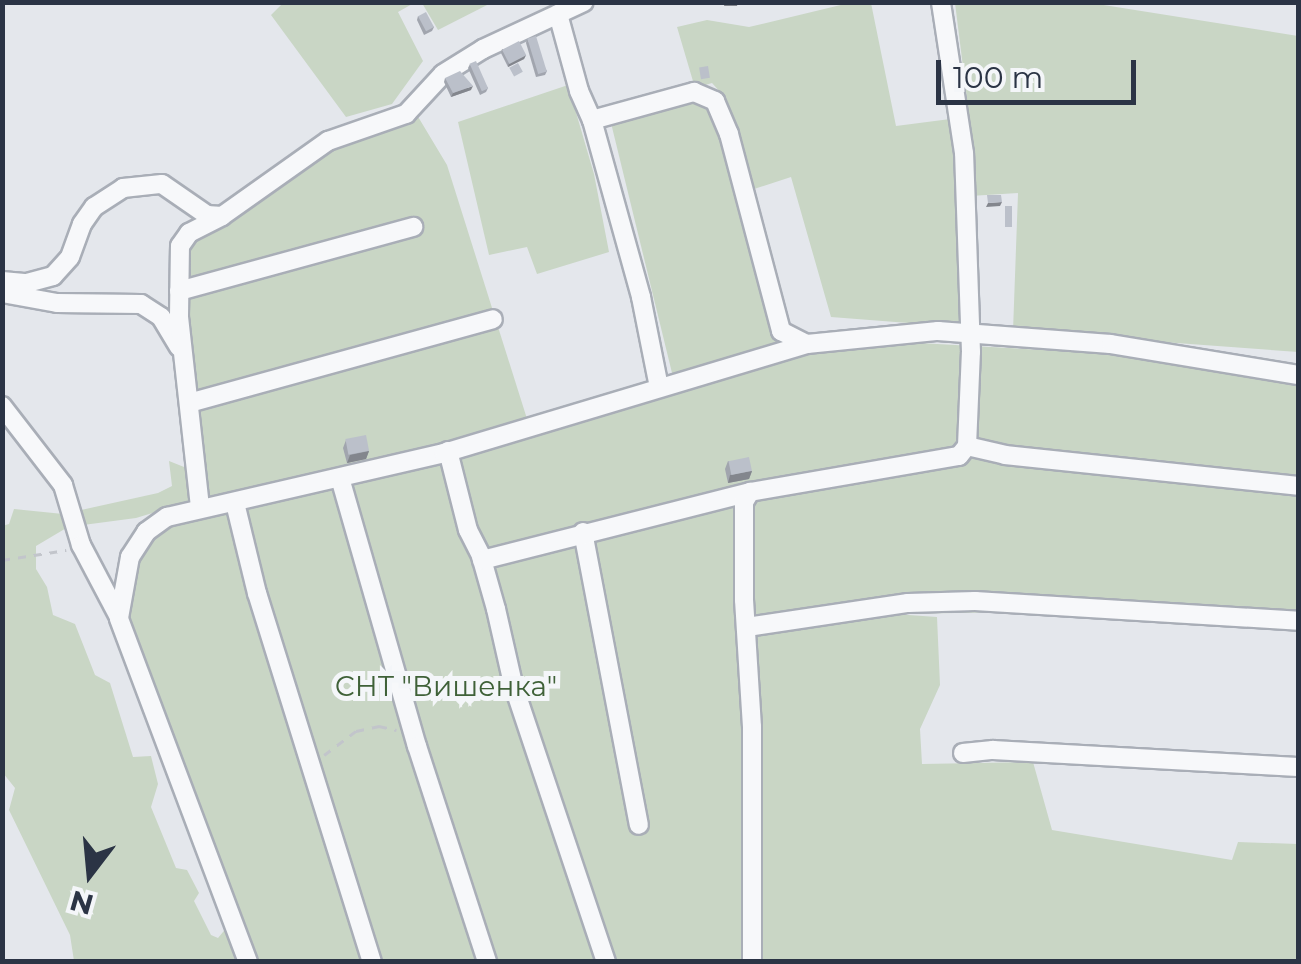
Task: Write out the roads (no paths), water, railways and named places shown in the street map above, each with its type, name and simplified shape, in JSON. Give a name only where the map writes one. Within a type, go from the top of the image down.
[{"type":"street","points":[[200,508],[179,291],[180,246],[189,233],[222,216],[328,141],[406,114],[432,83],[483,50],[584,2]]},
{"type":"street","points":[[482,560],[750,492],[959,456],[967,446],[970,333],[964,153],[941,2]]},
{"type":"street","points":[[558,14],[637,281],[658,387]]},
{"type":"street","points":[[592,120],[694,92],[714,101],[729,134],[782,331],[791,340],[807,344]]},
{"type":"street","points":[[2,280],[26,283],[53,276],[70,257],[82,224],[94,207],[124,188],[162,184],[207,215],[222,216]]},
{"type":"street","points":[[179,291],[413,227]]},
{"type":"street","points":[[2,292],[57,303],[141,304],[161,317],[183,357]]},
{"type":"street","points":[[188,403],[493,318]]},
{"type":"street","points":[[119,618],[130,557],[146,532],[168,516],[448,451],[807,344],[938,331],[970,333],[1111,344],[1298,375]]},
{"type":"street","points":[[2,406],[63,485],[81,545],[119,618],[248,962]]},
{"type":"street","points":[[967,446],[1005,455],[1298,486]]},
{"type":"street","points":[[448,451],[468,530],[482,560],[513,684],[606,962]]},
{"type":"street","points":[[340,478],[417,746],[487,962]]},
{"type":"street","points":[[750,492],[744,502],[743,543],[752,727],[752,962]]},
{"type":"street","points":[[235,502],[310,768],[372,962]]},
{"type":"street","points":[[584,532],[640,825]]},
{"type":"street","points":[[747,627],[908,602],[975,602],[1298,621]]},
{"type":"street","points":[[963,753],[993,750],[1298,767]]},
{"type":"park label","name":"СНТ \"Вишенка\"","points":[[446,686]]}]
